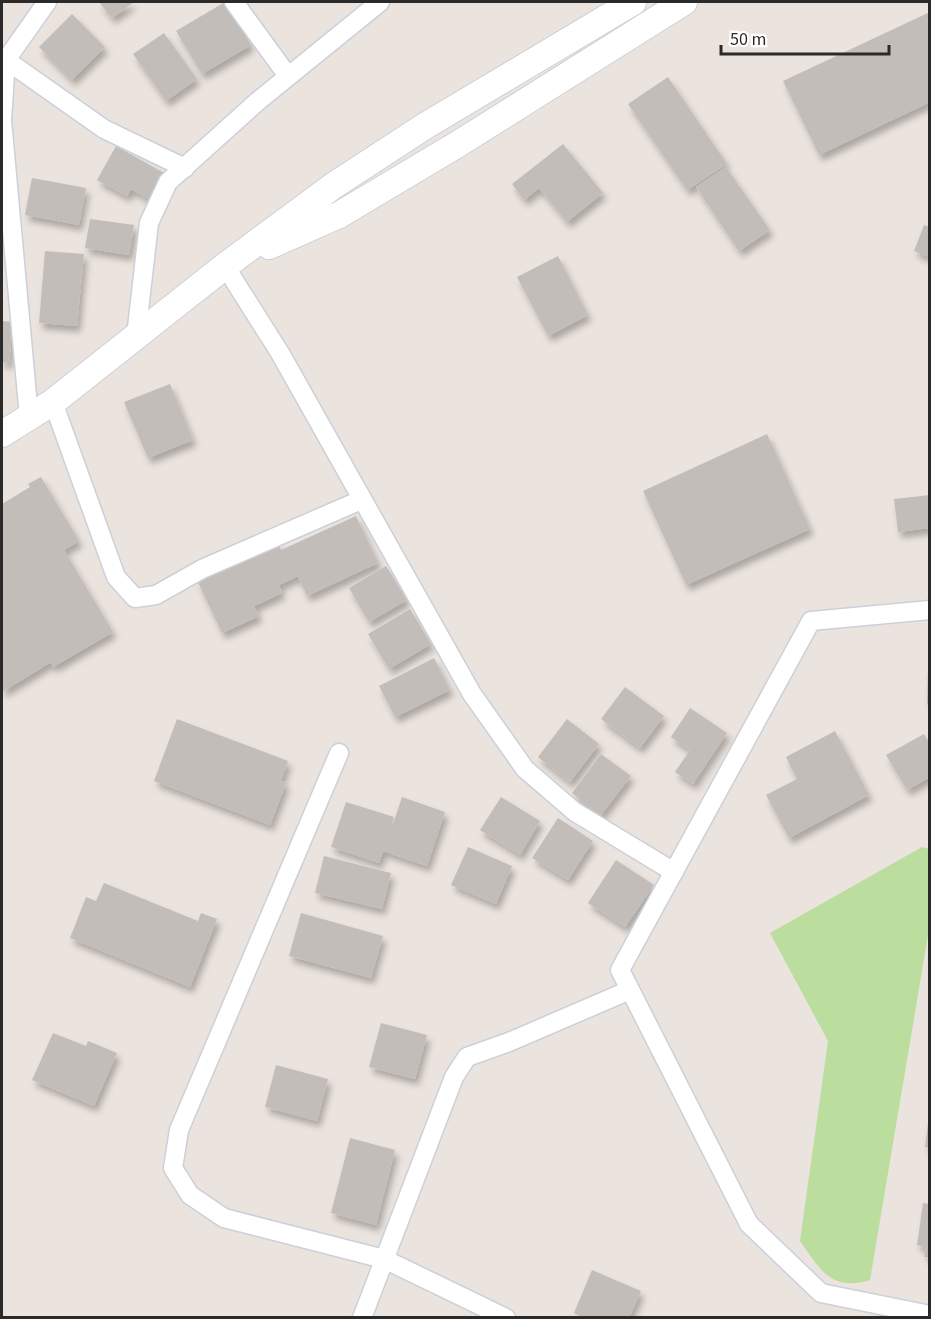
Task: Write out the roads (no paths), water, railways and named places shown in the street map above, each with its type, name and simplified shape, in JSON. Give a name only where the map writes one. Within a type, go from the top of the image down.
[{"type":"main road","points":[[2,434],[53,402],[225,266],[333,186],[425,126],[633,2]]},
{"type":"main road","points":[[225,266],[339,215],[458,144],[684,2]]},
{"type":"street","points":[[29,417],[2,120],[4,60],[47,2]]},
{"type":"street","points":[[234,2],[288,76]]},
{"type":"street","points":[[136,336],[149,223],[168,182],[288,76],[380,2]]},
{"type":"street","points":[[4,60],[104,129],[185,168]]},
{"type":"street","points":[[225,266],[280,353],[472,694],[525,769],[575,812],[674,872]]},
{"type":"street","points":[[53,402],[116,577],[135,598],[156,595],[202,569],[361,500]]},
{"type":"street","points":[[930,610],[811,621],[620,970],[749,1224],[821,1293],[930,1315]]},
{"type":"street","points":[[339,753],[179,1130],[173,1168],[190,1195],[224,1218],[384,1259],[506,1317]]},
{"type":"street","points":[[362,1317],[454,1077],[466,1057],[509,1042],[630,990]]}]
